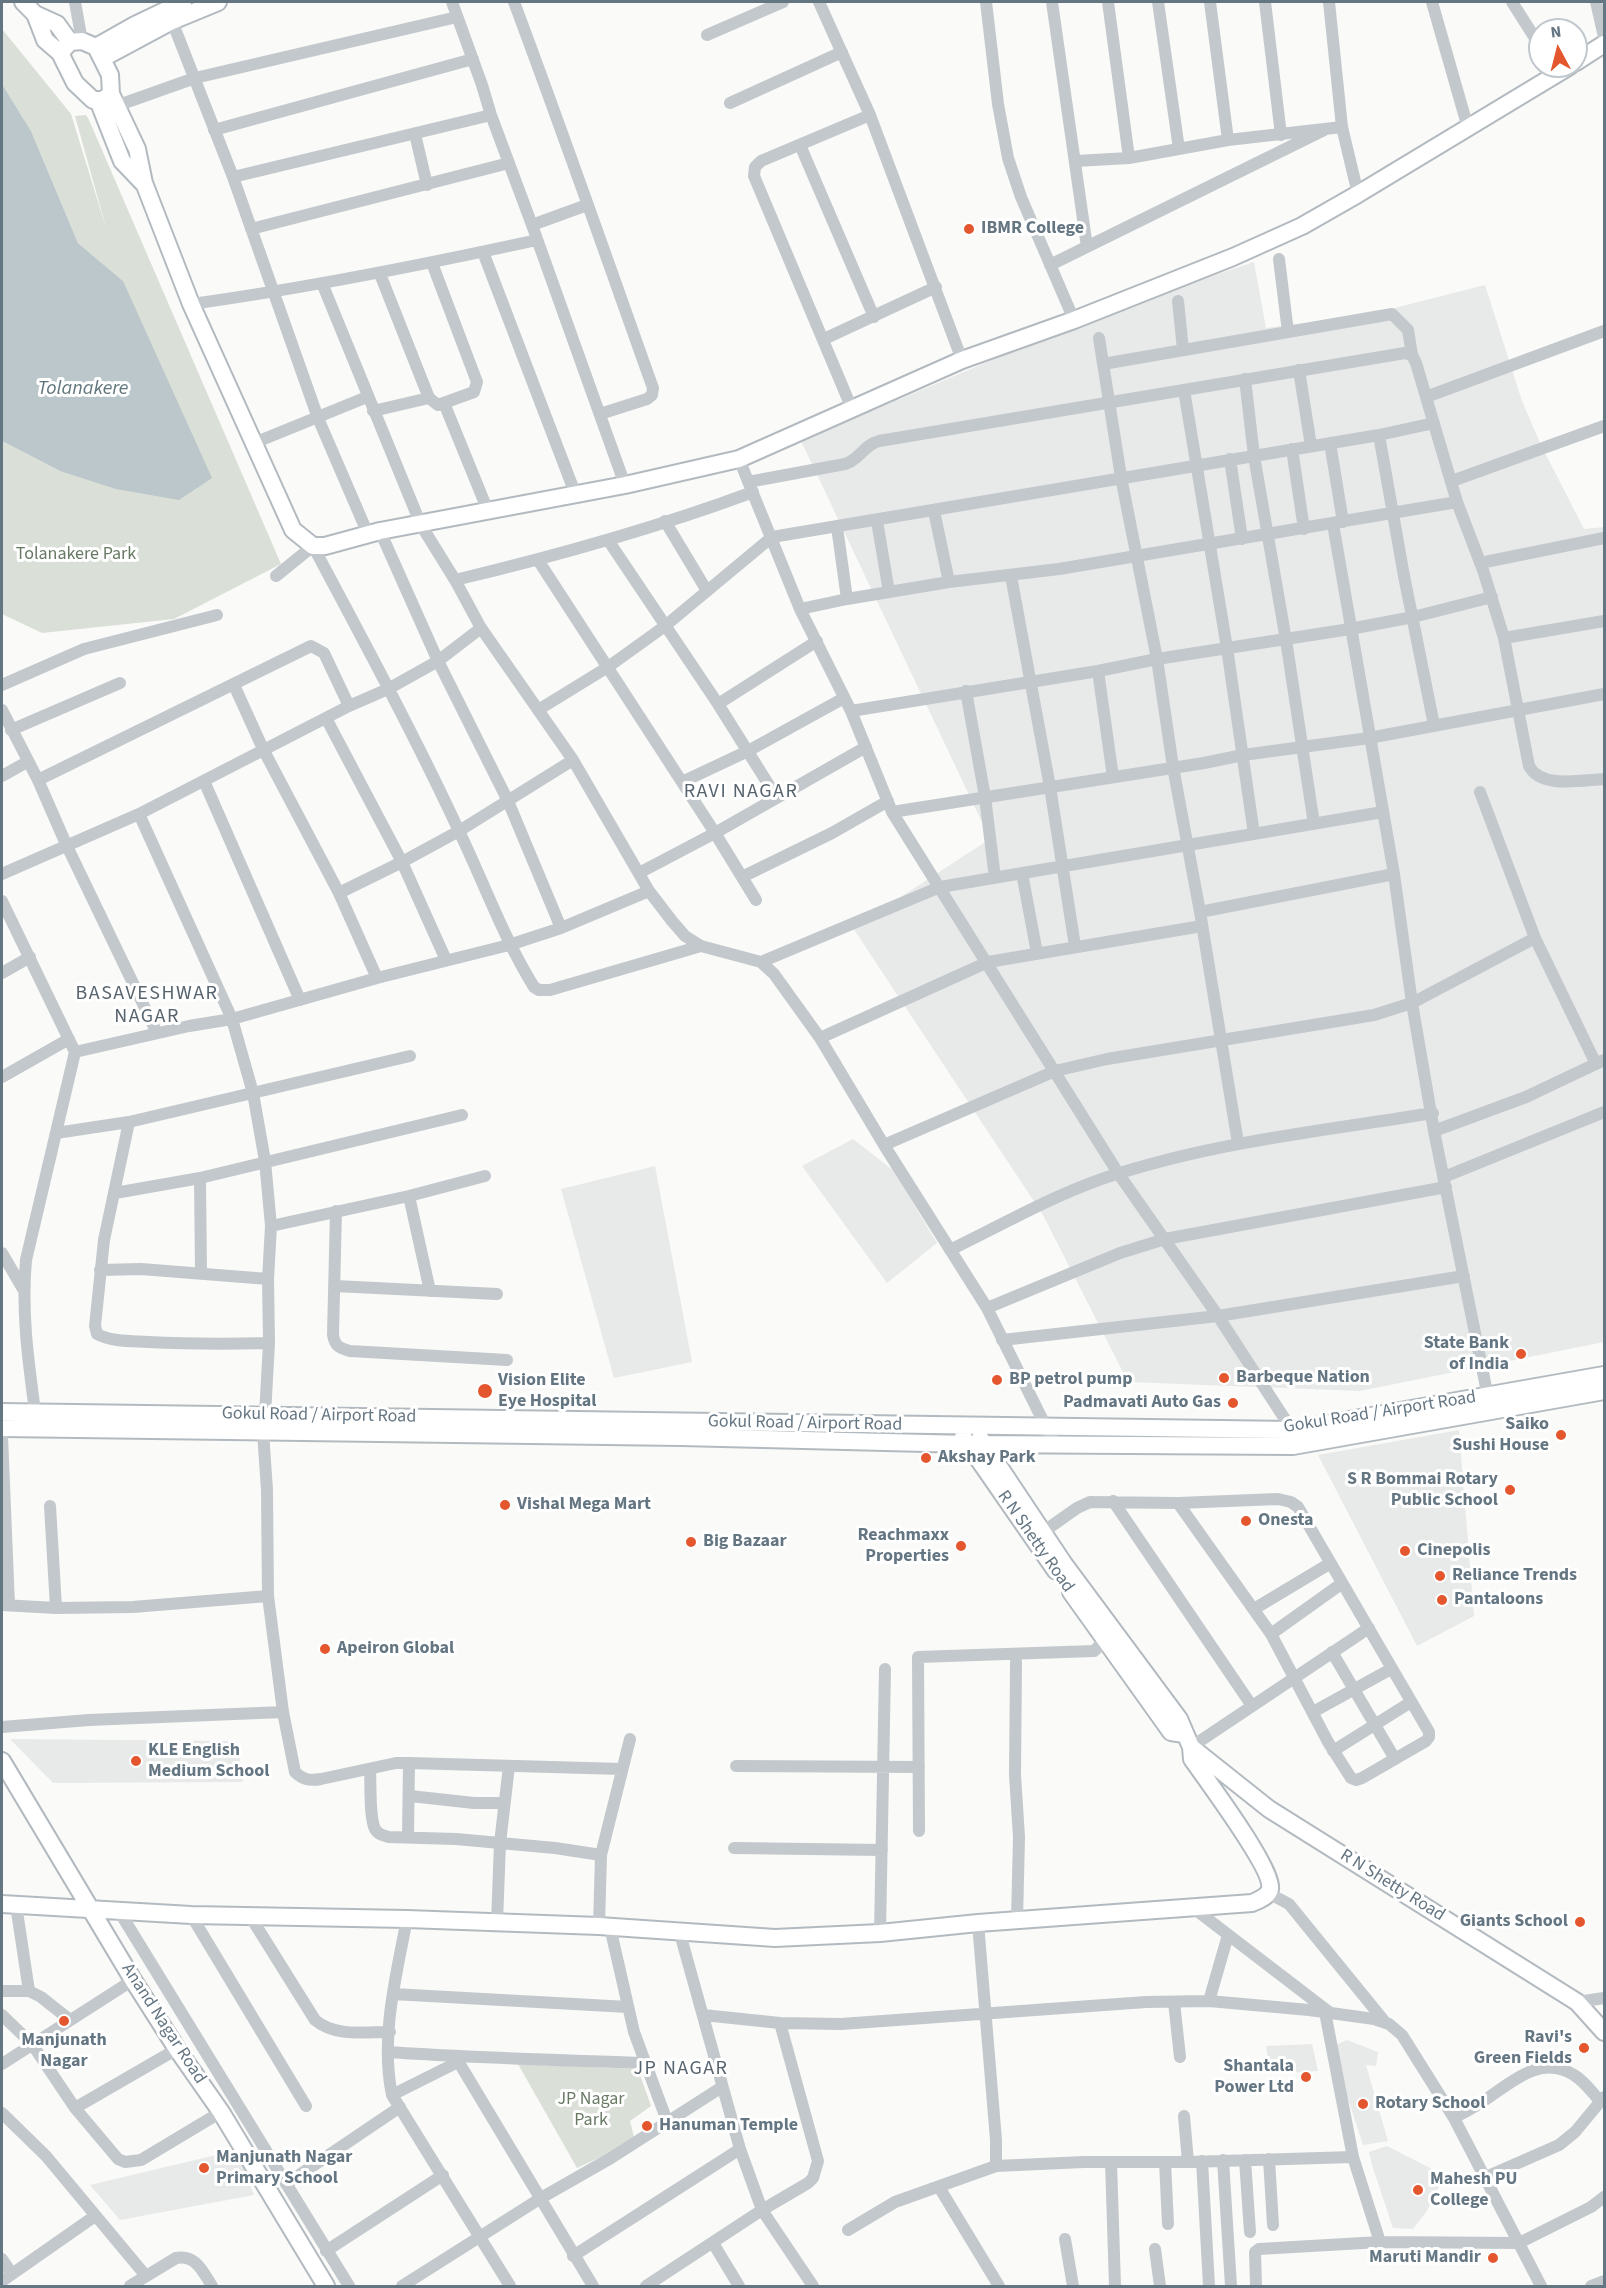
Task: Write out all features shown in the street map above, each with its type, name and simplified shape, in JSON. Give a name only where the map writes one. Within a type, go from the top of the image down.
[{"type":"street","points":[[23,2],[35,14],[45,40],[82,48],[172,21],[218,2]]},
{"type":"street","points":[[75,2],[82,48],[75,83],[93,100],[108,100],[457,16]]},
{"type":"street","points":[[82,48],[183,2]]},
{"type":"street","points":[[452,2],[490,115],[625,485]]},
{"type":"street","points":[[514,2],[574,163],[653,388],[652,395],[647,399],[600,414]]},
{"type":"street","points":[[707,35],[783,2]]},
{"type":"street","points":[[819,2],[870,115],[962,360]]},
{"type":"street","points":[[986,2],[998,104],[1008,158],[1074,320]]},
{"type":"street","points":[[1052,2],[1077,161],[1087,247]]},
{"type":"street","points":[[1108,2],[1129,158]]},
{"type":"street","points":[[1158,2],[1179,149]]},
{"type":"street","points":[[1210,2],[1228,140]]},
{"type":"street","points":[[1265,2],[1281,135]]},
{"type":"street","points":[[1329,2],[1342,128],[1358,194]]},
{"type":"street","points":[[1432,2],[1468,128]]},
{"type":"street","points":[[1512,2],[1528,27]]},
{"type":"street","points":[[1596,2],[1605,37]]},
{"type":"street","points":[[172,21],[233,177],[318,418],[508,801],[561,928]]},
{"type":"street","points":[[1588,55],[1605,44]]},
{"type":"street","points":[[82,48],[110,75],[108,100],[123,161],[144,183],[191,304],[293,530],[314,546],[459,831],[509,945],[534,987],[539,990],[550,990],[700,946]]},
{"type":"street","points":[[730,103],[842,52]]},
{"type":"street","points":[[214,130],[473,59]]},
{"type":"street","points":[[276,576],[314,546],[325,546],[374,533],[625,485],[739,459],[962,360],[1074,320],[1233,257],[1302,226],[1468,128],[1545,78]]},
{"type":"street","points":[[233,177],[490,115]]},
{"type":"street","points":[[852,409],[754,176],[755,167],[761,161],[870,115]]},
{"type":"street","points":[[1077,161],[1129,158],[1228,140],[1342,128]]},
{"type":"street","points":[[1050,265],[1324,130]]},
{"type":"street","points":[[415,134],[427,185]]},
{"type":"street","points":[[800,145],[874,317]]},
{"type":"street","points":[[251,229],[508,163]]},
{"type":"street","points":[[532,225],[587,205]]},
{"type":"street","points":[[191,304],[274,293],[380,274],[537,240]]},
{"type":"street","points":[[483,252],[575,493]]},
{"type":"street","points":[[1279,259],[1288,332]]},
{"type":"street","points":[[380,274],[429,398],[438,405],[474,393],[477,382],[432,263]]},
{"type":"street","points":[[322,283],[421,525],[481,628],[573,760],[650,891],[685,936],[700,946],[761,962],[774,975],[820,1038],[987,1308],[1054,1443]]},
{"type":"street","points":[[824,339],[936,287]]},
{"type":"street","points":[[1178,301],[1183,350]]},
{"type":"street","points":[[1103,364],[1392,314],[1408,330],[1412,355],[1457,502],[1492,597],[1504,638],[1529,766],[1533,773],[1541,779],[1559,781],[1605,779]]},
{"type":"street","points":[[1426,397],[1605,331]]},
{"type":"street","points":[[1099,338],[1121,477],[1157,659],[1173,767],[1200,912],[1238,1143]]},
{"type":"street","points":[[455,580],[608,540],[665,521],[751,487],[852,462],[872,443],[879,441],[1399,353],[1412,355]]},
{"type":"street","points":[[1299,370],[1311,446]]},
{"type":"street","points":[[1245,380],[1254,456],[1286,640],[1314,824]]},
{"type":"street","points":[[1184,390],[1227,648],[1254,834]]},
{"type":"street","points":[[254,443],[367,397]]},
{"type":"street","points":[[373,411],[429,398]]},
{"type":"street","points":[[444,403],[488,511]]},
{"type":"street","points":[[538,710],[608,668],[665,626],[772,537],[1379,435],[1434,423]]},
{"type":"street","points":[[1452,481],[1605,426]]},
{"type":"street","points":[[1379,435],[1434,726]]},
{"type":"street","points":[[1330,443],[1350,629],[1394,874],[1412,1003],[1434,1131],[1489,1404]]},
{"type":"street","points":[[1292,449],[1304,529]]},
{"type":"street","points":[[739,459],[800,609],[851,711],[890,807],[1118,1173],[1218,1316],[1292,1431]]},
{"type":"street","points":[[1230,459],[1242,539]]},
{"type":"street","points":[[800,609],[949,582],[1011,576],[1457,502]]},
{"type":"street","points":[[934,511],[949,582]]},
{"type":"street","points":[[665,521],[707,591]]},
{"type":"street","points":[[877,521],[889,592]]},
{"type":"street","points":[[837,527],[848,599]]},
{"type":"street","points":[[1480,563],[1605,538]]},
{"type":"street","points":[[608,540],[718,704],[777,798]]},
{"type":"street","points":[[538,560],[756,900]]},
{"type":"street","points":[[1011,576],[1050,787],[1075,946]]},
{"type":"street","points":[[851,711],[1350,629],[1413,617],[1492,597]]},
{"type":"street","points":[[2,685],[84,649],[217,615]]},
{"type":"street","points":[[1504,638],[1605,621]]},
{"type":"street","points":[[2,874],[66,844],[139,814],[263,749],[388,689],[438,661],[481,628]]},
{"type":"street","points":[[718,704],[817,641]]},
{"type":"street","points":[[38,780],[234,686],[311,646],[324,653],[349,706]]},
{"type":"street","points":[[1098,670],[1113,777]]},
{"type":"street","points":[[11,730],[120,682]]},
{"type":"street","points":[[234,686],[263,749],[339,893],[377,978]]},
{"type":"street","points":[[966,691],[985,797],[994,878]]},
{"type":"street","points":[[742,877],[890,807],[985,797],[1243,755],[1369,738],[1605,694]]},
{"type":"street","points":[[682,782],[748,751],[843,699]]},
{"type":"street","points":[[2,710],[38,780],[66,844],[157,1033]]},
{"type":"street","points":[[326,718],[402,862],[446,960]]},
{"type":"street","points":[[639,873],[715,833],[866,747]]},
{"type":"street","points":[[339,893],[459,831],[573,760]]},
{"type":"street","points":[[2,776],[27,762]]},
{"type":"street","points":[[204,781],[300,1000]]},
{"type":"street","points":[[1434,1131],[1526,1097],[1600,1062],[1535,938],[1480,792]]},
{"type":"street","points":[[761,962],[940,888],[1383,812]]},
{"type":"street","points":[[139,814],[232,1018],[253,1093],[265,1161],[271,1226],[268,1279],[269,1343],[264,1423],[268,1596],[283,1712],[295,1772],[301,1778],[310,1781],[409,1763],[622,1768]]},
{"type":"street","points":[[1023,873],[1036,953]]},
{"type":"street","points":[[1200,912],[1394,874]]},
{"type":"street","points":[[75,1052],[232,1018],[509,945],[561,928],[650,891]]},
{"type":"street","points":[[2,901],[75,1052],[26,1260],[23,1289],[27,1360],[36,1421]]},
{"type":"street","points":[[820,1038],[988,962],[1075,946],[1172,933],[1202,926]]},
{"type":"street","points":[[884,1144],[1055,1071],[1107,1059],[1374,1015],[1412,1003],[1535,938]]},
{"type":"street","points":[[2,973],[30,957]]},
{"type":"street","points":[[2,1077],[69,1039]]},
{"type":"street","points":[[56,1133],[129,1122],[410,1056]]},
{"type":"street","points":[[987,1308],[1120,1253],[1165,1239],[1445,1182],[1605,1112]]},
{"type":"street","points":[[950,1250],[1068,1192],[1118,1173],[1238,1143],[1432,1113]]},
{"type":"street","points":[[115,1192],[200,1178],[462,1115]]},
{"type":"street","points":[[129,1122],[104,1240],[97,1334],[104,1338],[201,1345],[269,1343]]},
{"type":"street","points":[[271,1226],[409,1196],[485,1176]]},
{"type":"street","points":[[200,1178],[201,1273]]},
{"type":"street","points":[[409,1196],[430,1291]]},
{"type":"street","points":[[336,1211],[333,1335],[339,1348],[350,1351],[507,1360]]},
{"type":"street","points":[[2,1253],[23,1289]]},
{"type":"street","points":[[100,1270],[141,1269],[268,1279]]},
{"type":"street","points":[[1002,1340],[1218,1316],[1464,1276]]},
{"type":"street","points":[[335,1286],[497,1294]]},
{"type":"street","name":"Gokul Road / Airport Road","points":[[264,1423],[967,1444],[1293,1446],[1489,1404],[1605,1375]]},
{"type":"street","name":"Gokul Road / Airport Road","points":[[2,1428],[36,1421],[966,1426],[1292,1431],[1489,1404],[1605,1391]]},
{"type":"street","name":"Gokul Road / Airport Road","points":[[2,1412],[36,1421]]},
{"type":"street","name":"R N Shetty Road","points":[[966,1426],[984,1444],[1034,1526],[1172,1732],[1188,1741],[1269,1809],[1577,2002],[1605,2032]]},
{"type":"street","name":"R N Shetty Road","points":[[966,1426],[967,1444],[1034,1526]]},
{"type":"street","points":[[2,1436],[5,1605],[56,1608],[133,1606],[268,1596]]},
{"type":"street","points":[[1034,1526],[1084,1504],[1113,1501],[1178,1503],[1278,1499],[1291,1502],[1298,1507],[1329,1564],[1429,1732],[1426,1741],[1356,1780],[1347,1774],[1271,1635],[1178,1503]]},
{"type":"street","points":[[1113,1501],[1252,1706]]},
{"type":"street","points":[[50,1506],[56,1608]]},
{"type":"street","points":[[1254,1609],[1329,1564]]},
{"type":"street","points":[[1271,1635],[1341,1584]]},
{"type":"street","points":[[29,1991],[9,1904],[191,1915],[605,1926],[775,1938],[880,1933],[978,1923],[1252,1903],[1261,1900],[1268,1893],[1269,1880],[1260,1860],[1192,1759],[1188,1741],[1252,1706],[1369,1628]]},
{"type":"street","points":[[919,1831],[918,1657],[1094,1651],[1109,1637]]},
{"type":"street","points":[[1332,1652],[1395,1759]]},
{"type":"street","points":[[1016,1662],[1015,1774],[1019,1837],[1017,1920]]},
{"type":"street","points":[[880,1933],[885,1669]]},
{"type":"street","points":[[1313,1712],[1391,1669]]},
{"type":"street","points":[[1333,1751],[1411,1702]]},
{"type":"street","points":[[2,1727],[283,1712]]},
{"type":"street","points":[[630,1739],[601,1855],[605,1926],[644,2063],[667,2121]]},
{"type":"street","name":"Anand Nagar Road","points":[[2,1761],[133,1980],[221,2112],[326,2286]]},
{"type":"street","points":[[408,1837],[409,1763]]},
{"type":"street","points":[[497,1922],[500,1843],[509,1766]]},
{"type":"street","points":[[736,1766],[919,1767]]},
{"type":"street","points":[[370,1769],[375,1829],[379,1834],[388,1837],[500,1843],[601,1855]]},
{"type":"street","points":[[410,1797],[474,1803],[504,1803]]},
{"type":"street","points":[[735,1848],[882,1850]]},
{"type":"street","points":[[1268,1893],[1289,1904],[1385,2023],[1402,2035],[1454,2118],[1541,2286]]},
{"type":"street","points":[[1192,1907],[1328,2012],[1353,2157],[1380,2241]]},
{"type":"street","points":[[119,1911],[349,2286]]},
{"type":"street","points":[[191,1915],[306,2106]]},
{"type":"street","points":[[250,1916],[315,2020],[324,2028],[338,2032],[390,2032]]},
{"type":"street","points":[[407,1919],[393,1994],[388,2052],[388,2074],[392,2095],[510,2286]]},
{"type":"street","points":[[978,1923],[996,2140],[996,2166]]},
{"type":"street","points":[[679,1930],[740,2149],[762,2210],[813,2286]]},
{"type":"street","points":[[1209,2001],[1228,1935]]},
{"type":"street","points":[[2,2064],[133,1980]]},
{"type":"street","points":[[2,1991],[29,1991],[41,1997],[70,2020]]},
{"type":"street","points":[[393,1994],[628,2007]]},
{"type":"street","points":[[1577,2002],[1605,1998]]},
{"type":"street","points":[[703,2015],[780,2023],[841,2024],[1209,2001],[1328,2012],[1385,2023]]},
{"type":"street","points":[[1174,2002],[1180,2057]]},
{"type":"street","points":[[2,2015],[32,2044],[75,2108],[118,2158],[125,2162],[141,2160],[221,2112]]},
{"type":"street","points":[[646,2286],[666,2281],[712,2243],[813,2178],[818,2161],[780,2023]]},
{"type":"street","points":[[75,2108],[177,2049]]},
{"type":"street","points":[[388,2052],[457,2059],[487,2056],[644,2063]]},
{"type":"street","points":[[392,2095],[457,2059]]},
{"type":"street","points":[[457,2059],[593,2286]]},
{"type":"street","points":[[1454,2118],[1481,2103],[1524,2073],[1541,2067],[1559,2068],[1574,2075],[1602,2099],[1575,2132],[1559,2145],[1486,2177]]},
{"type":"street","points":[[402,2286],[722,2087]]},
{"type":"street","points":[[286,2184],[400,2107]]},
{"type":"street","points":[[2,2113],[46,2156],[146,2276]]},
{"type":"street","points":[[1184,2116],[1188,2162]]},
{"type":"street","points":[[573,2256],[740,2149]]},
{"type":"street","points":[[848,2230],[895,2202],[996,2166],[1353,2157]]},
{"type":"street","points":[[1269,2159],[1273,2225]]},
{"type":"street","points":[[1223,2160],[1231,2286]]},
{"type":"street","points":[[1245,2160],[1250,2232]]},
{"type":"street","points":[[1111,2162],[1115,2286]]},
{"type":"street","points":[[1165,2162],[1168,2224]]},
{"type":"street","points":[[1202,2162],[1209,2286]]},
{"type":"street","points":[[326,2251],[443,2175]]},
{"type":"street","points":[[939,2187],[999,2286]]},
{"type":"street","points":[[1256,2286],[1254,2257],[1255,2252],[1259,2249],[1380,2241],[1518,2243],[1591,2207],[1605,2197]]},
{"type":"street","points":[[2,2259],[7,2277],[95,2216]]},
{"type":"street","points":[[1065,2238],[1072,2286]]},
{"type":"street","points":[[712,2243],[739,2286]]},
{"type":"street","points":[[1155,2249],[1160,2286]]},
{"type":"street","points":[[130,2286],[176,2258],[185,2256],[193,2259],[212,2286]]},
{"type":"street","points":[[1591,2286],[1605,2281]]},
{"type":"shaded area","points":[[1254,262],[1266,328],[1367,315],[1485,285],[1522,401],[1541,445],[1584,529],[1604,527],[1604,1342],[1360,1391],[1128,1382],[1043,1215],[853,928],[990,839],[801,441],[1110,310]]},
{"type":"shaded area","points":[[853,1139],[894,1171],[937,1243],[887,1283],[802,1166]]},
{"type":"shaded area","points":[[655,1166],[692,1362],[614,1378],[561,1189]]},
{"type":"shaded area","points":[[1459,1430],[1474,1616],[1417,1646],[1318,1455]]},
{"type":"shaded area","name":"KLE English Medium School","points":[[10,1739],[237,1741],[243,1782],[53,1783]]},
{"type":"shaded area","name":"Rotary School","points":[[1347,2040],[1378,2052],[1376,2066],[1366,2065],[1388,2141],[1363,2145],[1331,2047]]},
{"type":"shaded area","points":[[1312,2044],[1318,2071],[1270,2074],[1266,2046]]},
{"type":"shaded area","name":"Mahesh PU College","points":[[1387,2146],[1432,2169],[1439,2186],[1427,2211],[1413,2229],[1393,2228],[1372,2165],[1369,2152]]},
{"type":"shaded area","name":"Manjunath Nagar Primary School","points":[[237,2150],[254,2195],[120,2220],[90,2185]]},
{"type":"green space","name":"Tolanakere Park","points":[[2,29],[71,114],[107,231],[75,116],[86,115],[89,120],[281,564],[174,619],[42,633],[2,614],[2,441],[60,471],[123,281],[78,243],[31,131],[2,84]]},
{"type":"green space","name":"JP Nagar Park","points":[[518,2064],[638,2069],[651,2106],[630,2121],[635,2141],[577,2168]]},
{"type":"water","name":"Tolanakere","points":[[2,84],[31,131],[78,243],[123,281],[212,478],[179,500],[116,489],[60,471],[2,441]]},
{"type":"place","name":"IBMR College","points":[[969,229]]},
{"type":"place","name":"State Bank of India","points":[[1521,1354]]},
{"type":"place","name":"Barbeque Nation","points":[[1224,1378]]},
{"type":"place","name":"BP petrol pump","points":[[997,1380]]},
{"type":"place","name":"Vision Elite Eye Hospital","points":[[485,1391]]},
{"type":"place","name":"Padmavati Auto Gas","points":[[1233,1403]]},
{"type":"place","name":"Saiko Sushi House","points":[[1561,1435]]},
{"type":"place","name":"Akshay Park","points":[[926,1458]]},
{"type":"place","name":"S R Bommai Rotary Public School","points":[[1510,1490]]},
{"type":"place","name":"Vishal Mega Mart","points":[[505,1505]]},
{"type":"place","name":"Onesta","points":[[1246,1521]]},
{"type":"place","name":"Big Bazaar","points":[[691,1542]]},
{"type":"place","name":"Reachmaxx Properties","points":[[961,1546]]},
{"type":"place","name":"Cinepolis","points":[[1405,1551]]},
{"type":"place","name":"Reliance Trends","points":[[1440,1576]]},
{"type":"place","name":"Pantaloons","points":[[1442,1600]]},
{"type":"place","name":"Apeiron Global","points":[[325,1649]]},
{"type":"place","name":"KLE English Medium School","points":[[136,1761]]},
{"type":"place","name":"Giants School","points":[[1580,1922]]},
{"type":"place","name":"Manjunath Nagar","points":[[64,2021]]},
{"type":"place","name":"Ravi's Green Fields","points":[[1584,2048]]},
{"type":"place","name":"Shantala Power Ltd","points":[[1306,2077]]},
{"type":"place","name":"Rotary School","points":[[1363,2104]]},
{"type":"place","name":"Hanuman Temple","points":[[647,2126]]},
{"type":"place","name":"Manjunath Nagar Primary School","points":[[204,2168]]},
{"type":"place","name":"Mahesh PU College","points":[[1418,2190]]},
{"type":"place","name":"Maruti Mandir","points":[[1493,2258]]},
{"type":"district","name":"RAVI NAGAR","points":[[741,793]]},
{"type":"district","name":"BASAVESHWAR NAGAR","points":[[147,1006]]},
{"type":"district","name":"JP NAGAR","points":[[681,2070]]}]
